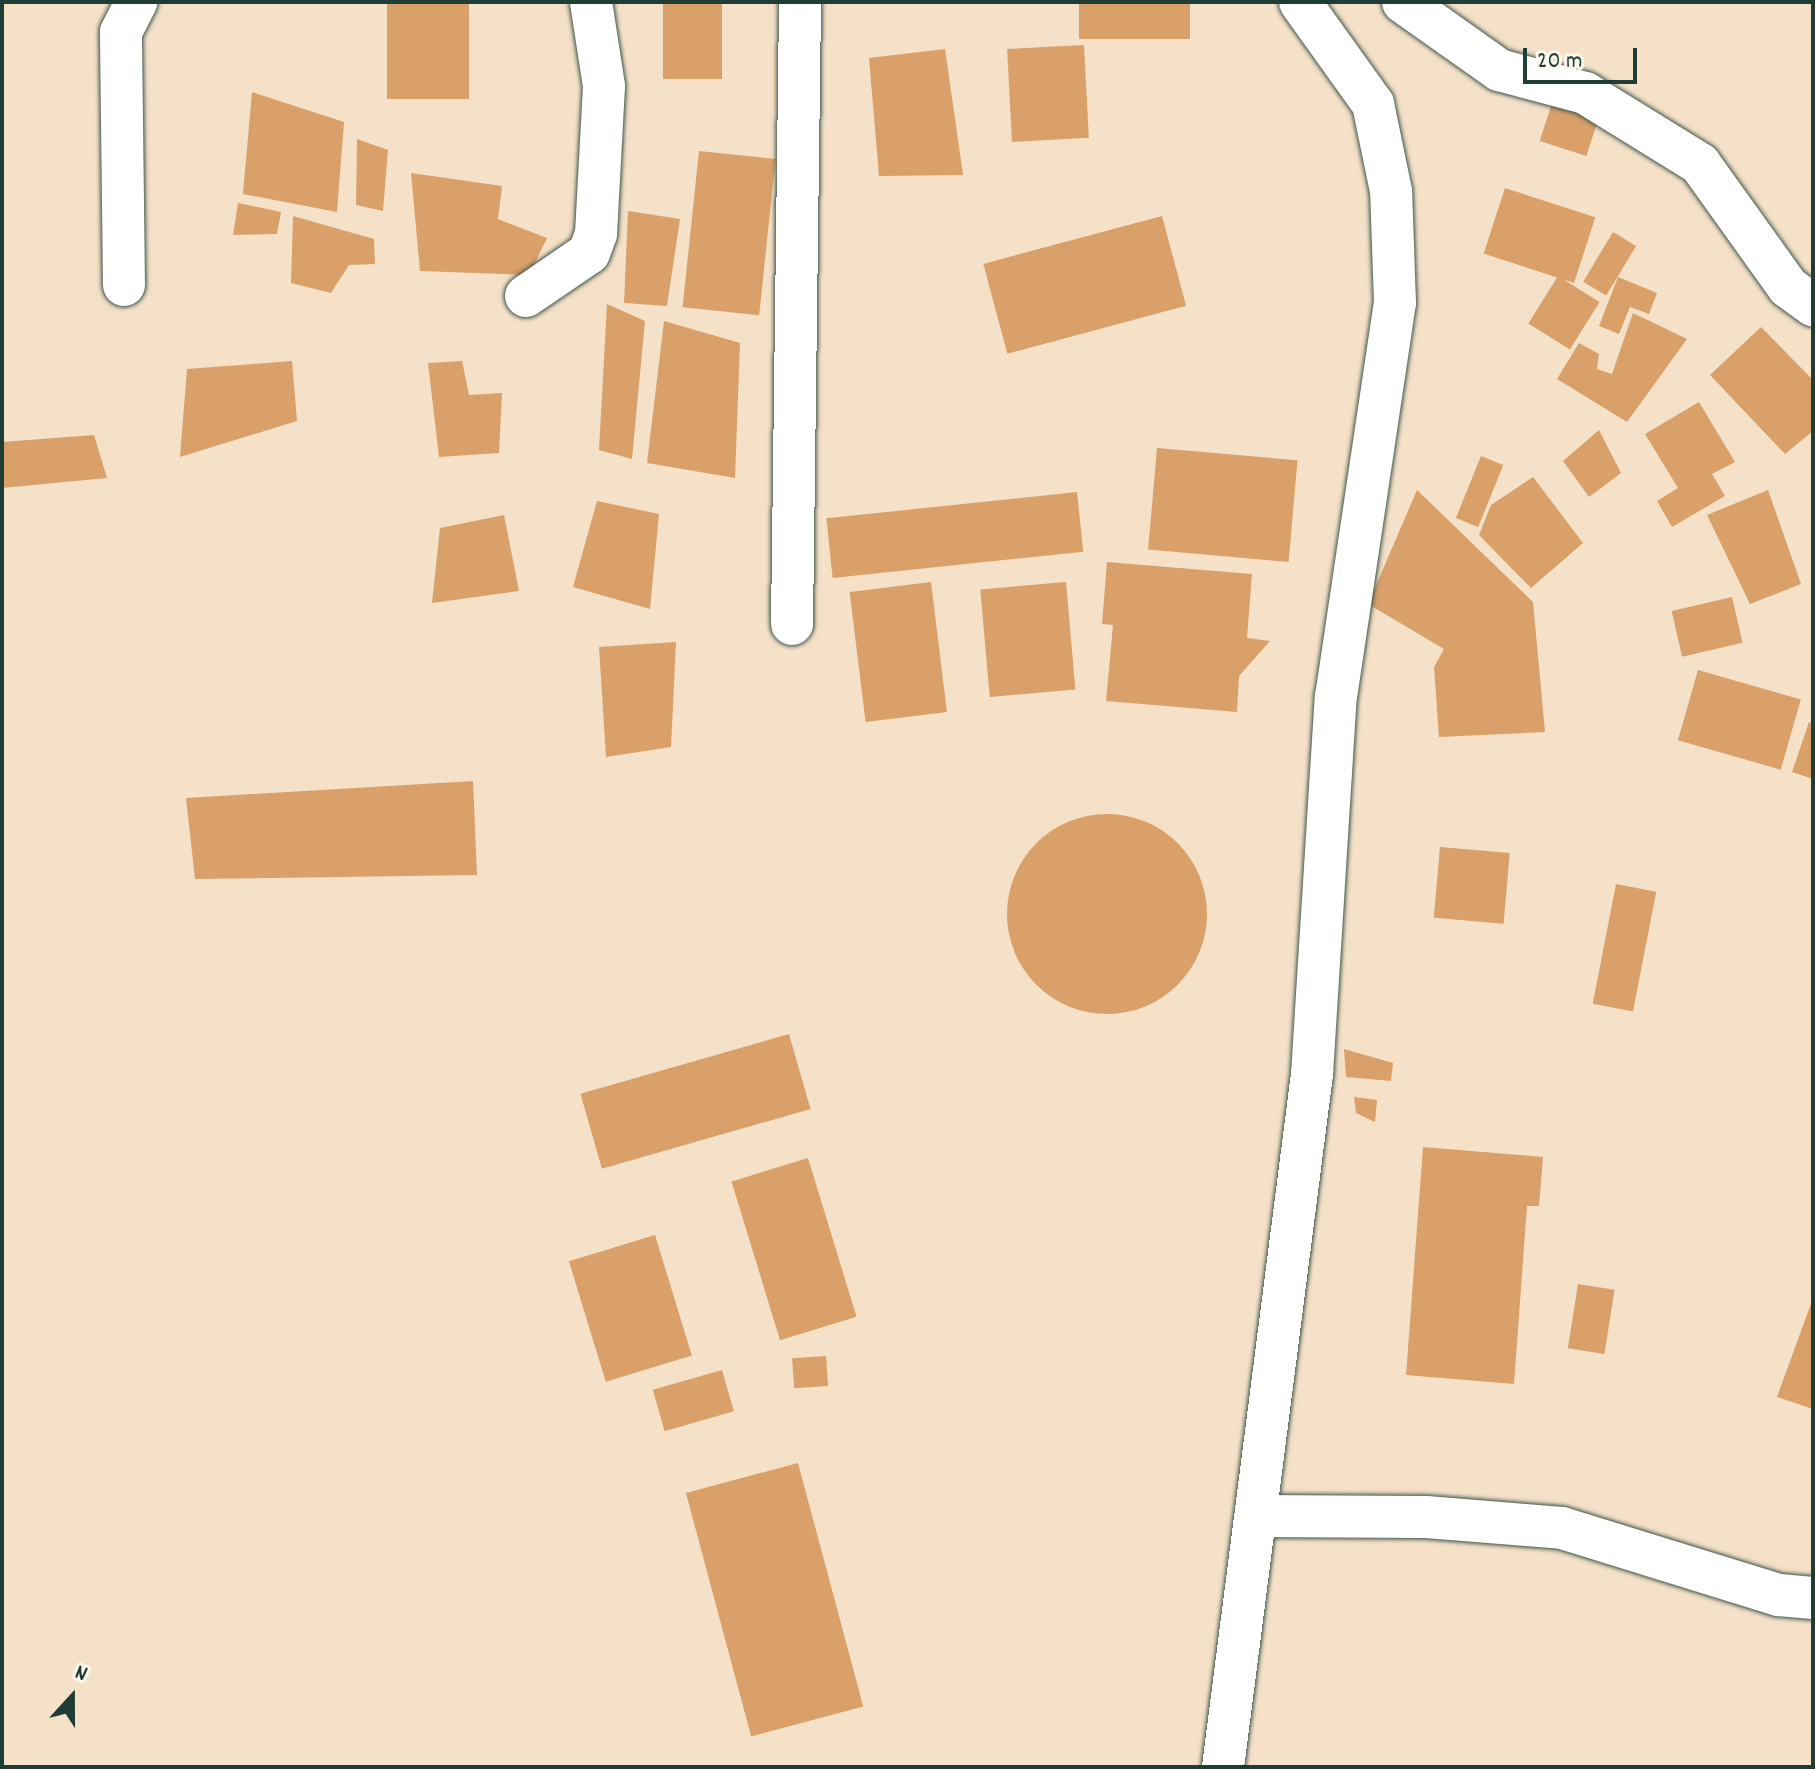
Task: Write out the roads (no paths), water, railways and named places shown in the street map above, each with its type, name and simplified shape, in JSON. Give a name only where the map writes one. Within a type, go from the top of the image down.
[{"type":"street","points":[[124,285],[121,32],[136,2]]},
{"type":"street","points":[[526,296],[589,253],[596,234],[604,86],[591,2]]},
{"type":"street","points":[[792,624],[800,2]]},
{"type":"street","points":[[1223,1767],[1312,1074],[1336,697],[1395,303],[1391,191],[1373,104],[1300,2]]},
{"type":"street","points":[[1403,2],[1499,70],[1585,93],[1700,164],[1788,287],[1813,305]]},
{"type":"street","points":[[1256,1516],[1426,1517],[1562,1528],[1779,1595],[1813,1598]]}]
